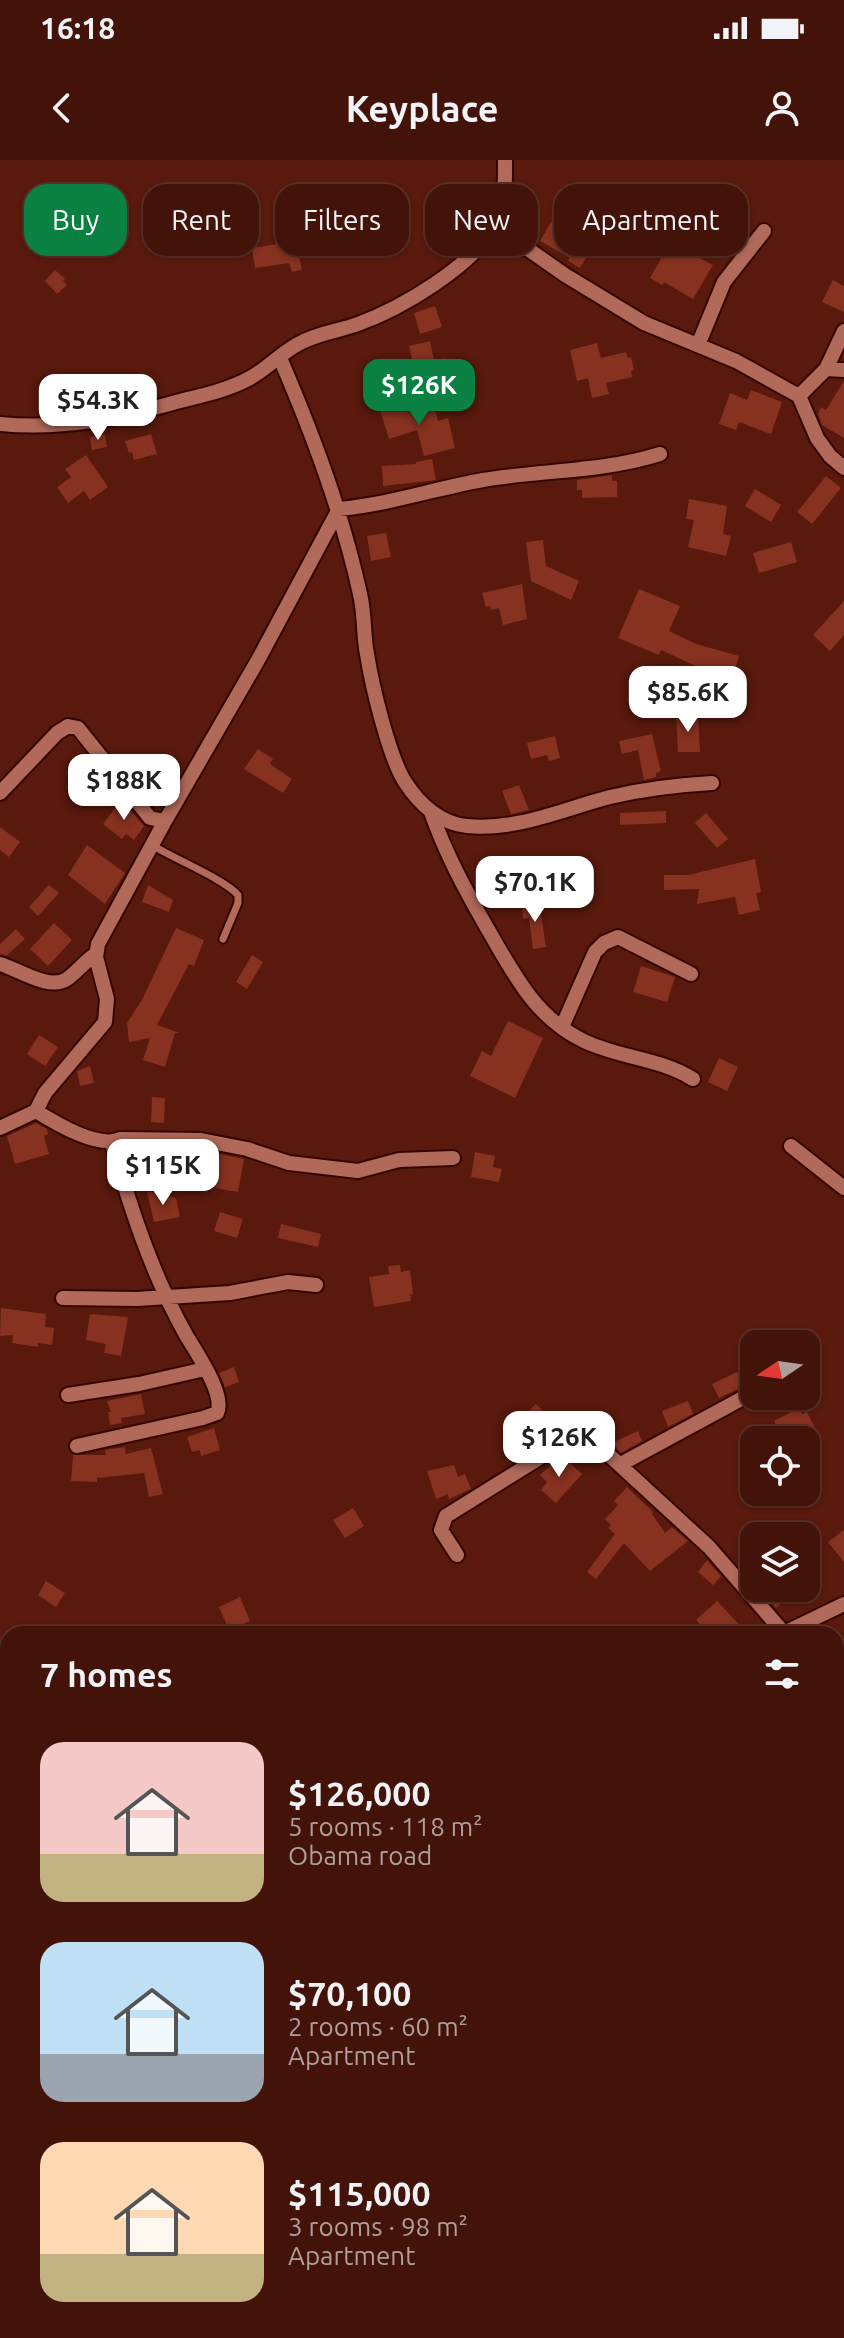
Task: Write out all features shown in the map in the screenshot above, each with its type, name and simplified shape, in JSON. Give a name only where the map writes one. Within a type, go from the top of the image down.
[{"type":"street","points":[[503,184],[505,160]]},
{"type":"street","points":[[698,345],[724,282],[764,231]]},
{"type":"street","points":[[0,424],[53,427],[106,420],[223,390],[250,378],[298,344],[358,324],[411,301],[468,256]]},
{"type":"street","points":[[538,256],[644,323],[736,361],[799,396],[817,438],[844,468]]},
{"type":"street","points":[[799,396],[826,369],[844,331]]},
{"type":"street","points":[[280,358],[313,435],[339,509],[361,597],[366,654],[394,759],[404,781],[431,812],[450,862],[507,967],[541,1010],[562,1027],[601,1048],[662,1064],[693,1079]]},
{"type":"street","points":[[826,369],[844,370]]},
{"type":"street","points":[[339,509],[396,502],[486,480],[610,465],[660,454]]},
{"type":"street","points":[[0,1128],[36,1111],[45,1093],[105,1022],[107,999],[96,954],[98,944],[339,509]]},
{"type":"street","points":[[0,793],[57,733],[68,726],[78,728],[150,818],[165,821]]},
{"type":"street","points":[[431,812],[462,826],[511,825],[647,789],[712,783]]},
{"type":"street","points":[[562,1027],[595,952],[604,943],[618,937],[691,974]]},
{"type":"street","points":[[0,964],[56,983],[68,978],[96,954]]},
{"type":"street","points":[[36,1111],[58,1125],[112,1143],[120,1139],[201,1140],[247,1149],[289,1163],[358,1171],[399,1160],[453,1158]]},
{"type":"street","points":[[77,1446],[215,1415],[220,1409],[218,1396],[205,1369],[165,1297],[128,1200],[112,1143]]},
{"type":"street","points":[[791,1146],[844,1188]]},
{"type":"street","points":[[63,1298],[230,1293],[288,1282],[316,1285]]},
{"type":"street","points":[[68,1395],[139,1384],[205,1369]]},
{"type":"street","points":[[621,1464],[740,1400]]},
{"type":"street","points":[[457,1555],[441,1530],[446,1516],[560,1445],[597,1444],[709,1547],[777,1626]]},
{"type":"street","points":[[800,1626],[844,1604]]},
{"type":"lane","points":[[152,845],[176,861],[231,887],[238,895],[238,903],[223,939]]},
{"type":"building","points":[[551,222],[554,224],[554,249],[540,241]]},
{"type":"building","points":[[275,244],[275,256],[299,256],[302,270],[292,272],[289,263],[255,268],[253,256],[259,256],[259,247]]},
{"type":"building","points":[[566,256],[587,256],[580,268],[568,261],[570,258]]},
{"type":"building","points":[[663,256],[695,256],[713,265],[693,299],[664,282],[662,285],[650,278]]},
{"type":"building","points":[[55,270],[67,285],[57,294],[45,281]]},
{"type":"building","points":[[833,280],[844,286],[844,312],[822,302]]},
{"type":"building","points":[[435,306],[442,327],[420,334],[414,313]]},
{"type":"building","points":[[430,341],[434,361],[445,358],[452,380],[419,390],[409,346]]},
{"type":"building","points":[[597,343],[601,358],[626,352],[628,358],[631,357],[634,370],[631,371],[632,377],[606,383],[609,394],[592,398],[588,378],[577,381],[570,350]]},
{"type":"building","points":[[844,381],[844,438],[822,425],[818,414],[821,407],[826,410]]},
{"type":"building","points":[[751,390],[782,402],[771,434],[739,422],[736,430],[719,424],[730,393],[747,400]]},
{"type":"building","points":[[433,402],[438,421],[448,418],[455,448],[424,456],[417,430],[389,439],[379,407],[392,403],[394,411]]},
{"type":"building","points":[[105,434],[107,447],[92,450],[90,437]]},
{"type":"building","points":[[151,434],[157,454],[134,460],[125,441]]},
{"type":"building","points":[[86,455],[108,487],[90,500],[84,491],[68,503],[57,487],[71,477],[65,469]]},
{"type":"building","points":[[432,459],[436,480],[383,486],[382,466],[416,464]]},
{"type":"building","points":[[612,475],[612,481],[617,481],[617,497],[582,498],[582,490],[577,490],[577,480]]},
{"type":"building","points":[[826,476],[841,488],[812,524],[797,512]]},
{"type":"building","points":[[755,489],[781,505],[771,522],[745,506]]},
{"type":"building","points":[[689,499],[727,506],[723,534],[731,536],[726,556],[688,547],[694,520],[686,519]]},
{"type":"building","points":[[386,533],[391,557],[371,561],[367,536]]},
{"type":"building","points":[[543,540],[546,566],[579,581],[571,600],[531,581],[526,542]]},
{"type":"building","points":[[791,542],[797,562],[759,573],[753,553]]},
{"type":"building","points":[[522,584],[527,619],[503,625],[499,608],[491,610],[490,606],[486,607],[482,593]]},
{"type":"building","points":[[639,589],[680,606],[669,631],[696,644],[739,656],[731,682],[698,672],[700,668],[661,650],[659,655],[618,638]]},
{"type":"building","points":[[844,601],[844,635],[830,651],[813,635]]},
{"type":"building","points":[[676,715],[698,715],[700,752],[678,752]]},
{"type":"building","points":[[652,734],[661,771],[656,773],[656,777],[644,780],[638,750],[622,754],[619,741]]},
{"type":"building","points":[[555,736],[560,758],[549,761],[547,755],[531,759],[527,743]]},
{"type":"building","points":[[258,749],[273,759],[270,764],[292,779],[283,793],[244,769]]},
{"type":"building","points":[[519,785],[529,810],[511,814],[502,791]]},
{"type":"building","points":[[121,800],[144,826],[134,840],[126,834],[122,839],[103,824]]},
{"type":"building","points":[[666,811],[666,823],[620,825],[620,813]]},
{"type":"building","points":[[706,813],[728,839],[717,848],[695,823]]},
{"type":"building","points":[[0,827],[20,842],[9,857],[0,850]]},
{"type":"building","points":[[87,845],[125,873],[105,904],[68,875]]},
{"type":"building","points":[[755,859],[761,892],[756,893],[760,910],[739,915],[735,897],[697,904],[699,889],[664,890],[664,875],[688,875]]},
{"type":"building","points":[[49,885],[59,893],[38,916],[29,907]]},
{"type":"building","points":[[148,885],[173,900],[169,912],[142,902]]},
{"type":"building","points":[[539,901],[546,947],[533,949],[529,918],[523,919],[522,904]]},
{"type":"building","points":[[54,923],[72,940],[48,966],[30,949]]},
{"type":"building","points":[[176,928],[204,940],[194,966],[189,964],[157,1025],[180,1033],[175,1033],[165,1067],[143,1060],[150,1038],[129,1042],[127,1023],[142,1000]]},
{"type":"building","points":[[16,929],[25,939],[6,956],[0,954],[0,944]]},
{"type":"building","points":[[252,955],[263,962],[247,989],[236,982]]},
{"type":"building","points":[[641,966],[675,977],[667,1002],[633,992]]},
{"type":"building","points":[[508,1021],[543,1038],[515,1098],[470,1076],[482,1051],[491,1056]]},
{"type":"building","points":[[39,1035],[58,1047],[45,1066],[27,1054]]},
{"type":"building","points":[[719,1058],[738,1067],[727,1091],[708,1082]]},
{"type":"building","points":[[90,1066],[94,1083],[80,1086],[77,1071]]},
{"type":"building","points":[[152,1097],[165,1098],[164,1123],[151,1122]]},
{"type":"building","points":[[36,1123],[47,1129],[48,1134],[44,1136],[49,1154],[15,1164],[7,1136]]},
{"type":"building","points":[[475,1152],[495,1156],[493,1167],[502,1169],[499,1182],[471,1177]]},
{"type":"building","points":[[220,1154],[244,1159],[238,1192],[215,1188]]},
{"type":"building","points":[[184,1162],[189,1184],[131,1174]]},
{"type":"building","points":[[147,1192],[176,1198],[180,1217],[154,1222]]},
{"type":"building","points":[[220,1212],[243,1219],[237,1238],[214,1231]]},
{"type":"building","points":[[281,1224],[321,1234],[318,1247],[278,1238]]},
{"type":"building","points":[[400,1265],[401,1272],[410,1270],[411,1301],[374,1307],[369,1277],[389,1274],[388,1266]]},
{"type":"building","points":[[1,1308],[46,1314],[45,1327],[54,1328],[52,1345],[38,1343],[38,1347],[12,1343],[13,1335],[0,1336]]},
{"type":"building","points":[[90,1314],[128,1317],[121,1356],[104,1353],[106,1344],[86,1340]]},
{"type":"building","points":[[234,1367],[239,1382],[225,1387],[219,1373]]},
{"type":"building","points":[[737,1372],[740,1378],[740,1388],[719,1398],[712,1384]]},
{"type":"building","points":[[141,1394],[145,1414],[121,1418],[122,1423],[110,1425],[108,1412],[111,1412],[107,1401]]},
{"type":"building","points":[[688,1401],[693,1414],[668,1427],[662,1411]]},
{"type":"building","points":[[536,1404],[555,1424],[551,1428],[556,1433],[537,1447],[520,1431],[523,1427],[518,1422]]},
{"type":"building","points":[[800,1410],[802,1414],[807,1412],[814,1426],[776,1426],[774,1421]]},
{"type":"building","points":[[214,1428],[220,1450],[201,1456],[200,1450],[192,1452],[187,1437]]},
{"type":"building","points":[[638,1431],[642,1441],[621,1453],[614,1442]]},
{"type":"building","points":[[125,1447],[126,1454],[151,1448],[163,1494],[149,1497],[144,1473],[97,1478],[97,1482],[71,1481],[73,1455],[106,1455],[105,1450]]},
{"type":"building","points":[[562,1456],[582,1474],[556,1503],[541,1490],[547,1482],[540,1475]]},
{"type":"building","points":[[454,1465],[458,1477],[465,1474],[471,1489],[449,1499],[448,1494],[436,1499],[427,1471]]},
{"type":"building","points":[[627,1487],[653,1512],[665,1533],[672,1527],[688,1541],[650,1571],[624,1543],[596,1579],[587,1572],[615,1534],[608,1528],[611,1525],[605,1519],[618,1505],[614,1501]]},
{"type":"building","points":[[353,1508],[364,1526],[345,1538],[333,1520]]},
{"type":"building","points":[[844,1530],[844,1562],[828,1542]]},
{"type":"building","points":[[707,1560],[721,1576],[713,1585],[698,1572]]},
{"type":"building","points":[[46,1581],[65,1593],[56,1607],[38,1595]]},
{"type":"building","points":[[240,1597],[250,1621],[227,1626],[219,1607]]},
{"type":"building","points":[[717,1601],[740,1626],[702,1626],[696,1620]]}]
